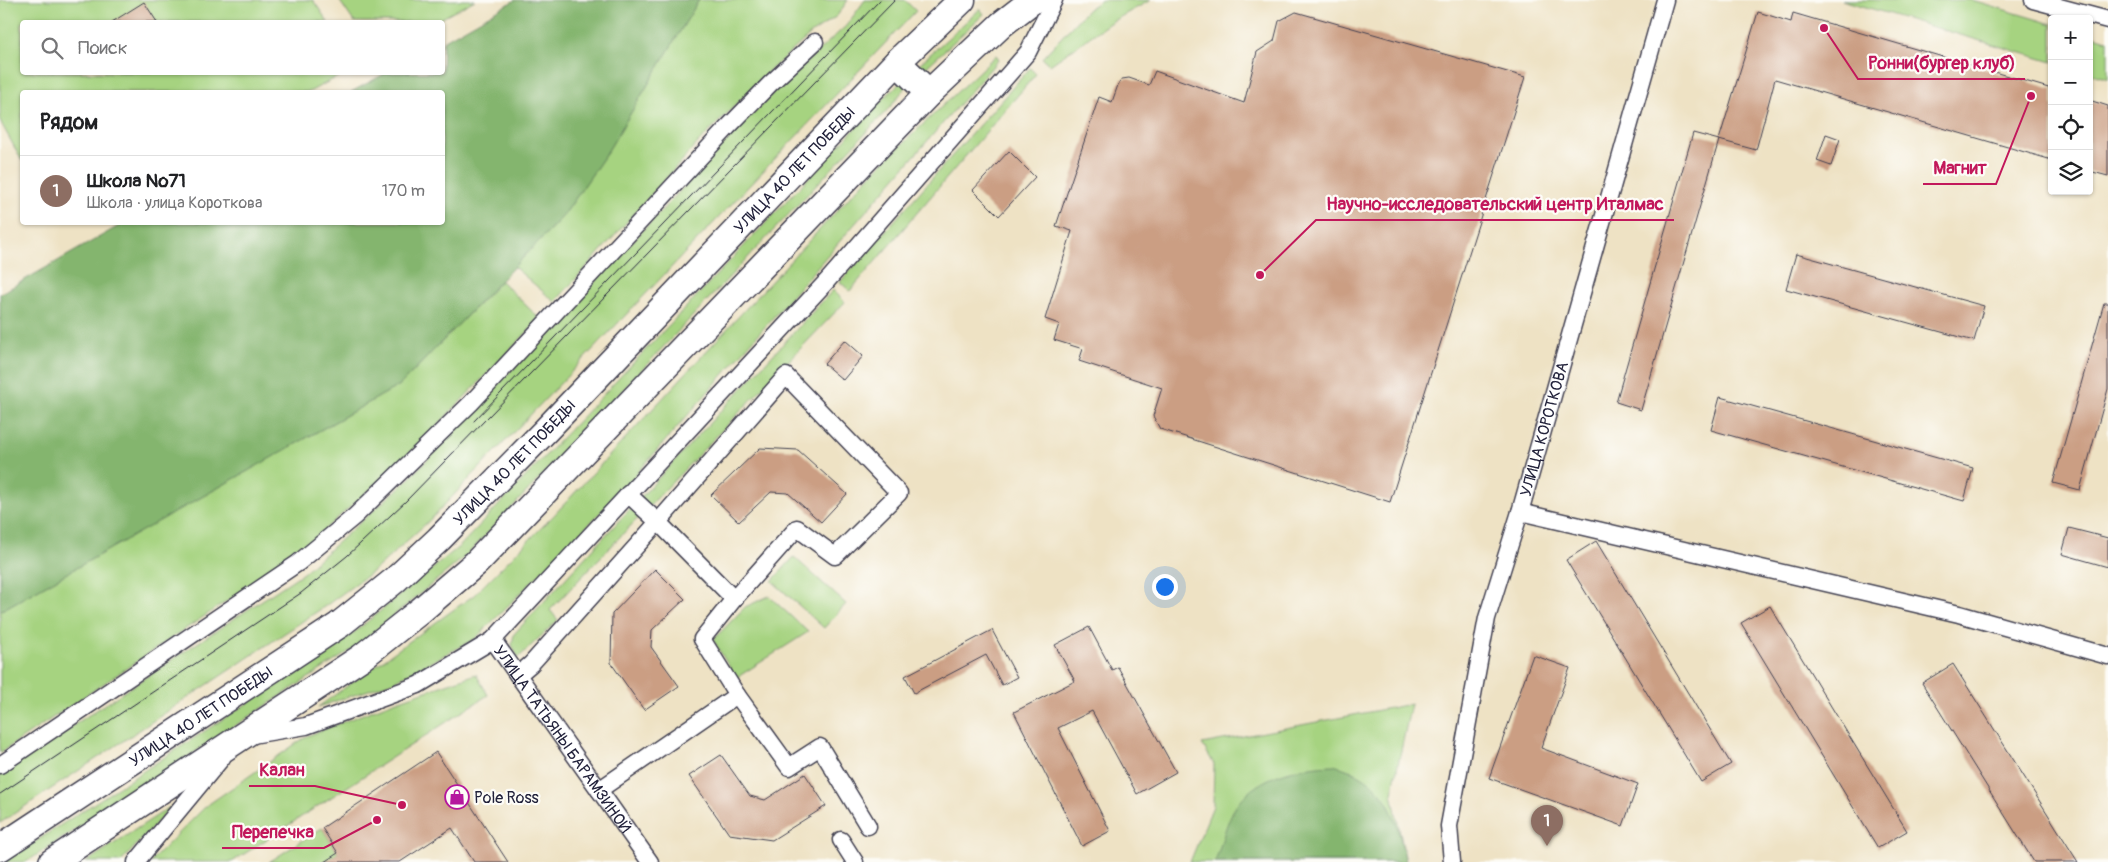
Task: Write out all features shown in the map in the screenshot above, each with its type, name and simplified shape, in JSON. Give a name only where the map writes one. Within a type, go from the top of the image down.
[{"type":"main road","name":"УЛИЦА 40 ЛЕТ ПОБЕДЫ","points":[[0,848],[339,625],[395,580],[439,539],[547,429],[897,62],[962,0]]},
{"type":"main road","points":[[52,862],[362,657],[476,563],[929,93],[1002,24],[1034,0]]},
{"type":"main road","points":[[897,62],[929,93]]},
{"type":"street","points":[[136,862],[239,737],[306,726],[418,685],[492,640],[827,281],[1028,52],[1054,0]]},
{"type":"street","name":"УЛИЦА КОРОТКОВА","points":[[1452,862],[1449,826],[1487,618],[1520,512],[1666,0]]},
{"type":"street","points":[[2033,0],[2108,20]]},
{"type":"street","points":[[0,765],[298,563],[355,516],[471,403],[770,84],[815,42]]},
{"type":"street","points":[[518,675],[531,664],[786,376],[899,493],[834,556],[797,528],[734,599],[702,639],[737,695],[789,766],[820,747],[868,826]]},
{"type":"street","points":[[628,494],[734,599]]},
{"type":"street","points":[[1520,512],[1959,614],[2108,656]]},
{"type":"street","name":"УЛИЦА ТАТЬЯНЫ БАРАМЗИНОЙ","points":[[492,640],[650,862]]},
{"type":"street","points":[[599,790],[737,695]]},
{"type":"street","points":[[841,840],[855,862]]},
{"type":"green space","points":[[0,0],[313,0],[327,20],[20,20],[20,75],[341,75],[313,90],[20,90],[20,157],[0,121]]},
{"type":"green space","points":[[339,0],[475,0],[439,20],[353,20]]},
{"type":"green space","points":[[515,0],[699,0],[606,154],[564,215],[400,385],[0,611],[0,294],[121,225],[445,225],[445,90],[355,90],[382,75],[445,75],[445,40]]},
{"type":"green space","points":[[699,0],[848,0],[837,16],[812,33],[765,75],[697,144],[555,302],[514,267],[564,215],[606,154]]},
{"type":"green space","points":[[865,0],[905,0],[916,11],[430,520],[376,569],[324,607],[0,823],[0,774],[303,573],[407,481],[776,89],[846,26]]},
{"type":"green space","points":[[1102,0],[1151,0],[1111,22],[1050,65],[1042,58],[1088,9]]},
{"type":"green space","points":[[1842,0],[1972,0],[2048,23],[2048,61]]},
{"type":"green space","points":[[980,9],[984,14],[920,73],[915,68]]},
{"type":"green space","points":[[2093,36],[2108,40],[2108,79],[2093,74]]},
{"type":"green space","points":[[996,55],[999,59],[618,495],[475,639],[393,682],[318,707],[474,595],[555,514],[873,172]]},
{"type":"green space","points":[[1030,68],[1036,74],[850,291],[840,282]]},
{"type":"green space","points":[[903,80],[908,84],[891,106],[467,555],[353,649],[26,862],[4,862],[346,639],[460,546]]},
{"type":"green space","points":[[501,281],[540,319],[406,458],[293,557],[0,753],[0,611],[400,385]]},
{"type":"green space","points":[[833,290],[845,302],[550,610],[558,620],[518,658],[512,645],[514,634]]},
{"type":"green space","points":[[794,557],[846,604],[824,628],[772,581]]},
{"type":"green space","points":[[769,596],[808,632],[736,678],[713,640],[745,607]]},
{"type":"green space","points":[[476,674],[488,695],[232,862],[150,862],[206,806],[307,736],[394,702]]},
{"type":"green space","points":[[1411,704],[1392,793],[1406,862],[1190,862],[1213,806],[1214,764],[1202,744]]},
{"type":"green space","points":[[1333,765],[1351,771],[1366,779],[1377,788],[1386,800],[1398,828],[1406,862],[1215,862],[1230,817],[1241,799],[1263,782],[1277,776],[1305,768]]},
{"type":"green space","points":[[173,805],[121,862],[86,862]]},
{"type":"green space","points":[[322,828],[338,853],[324,862],[269,862]]},
{"type":"building","points":[[144,2],[156,20],[115,20]]},
{"type":"building","points":[[1296,12],[1525,77],[1390,502],[1160,429],[1153,416],[1162,388],[1079,361],[1083,349],[1054,340],[1059,324],[1045,319],[1072,231],[1056,226],[1099,97],[1112,102],[1122,79],[1129,78],[1149,85],[1155,71],[1244,103],[1257,52],[1274,41],[1279,21]]},
{"type":"building","points":[[1758,12],[1791,22],[1793,13],[2048,88],[2048,159],[1775,79],[1756,150],[1719,140]]},
{"type":"building","points":[[2093,101],[2108,106],[2108,176],[2093,172]]},
{"type":"building","points":[[1693,133],[1719,140],[1641,410],[1616,402]]},
{"type":"building","points":[[1826,134],[1840,139],[1831,166],[1817,161]]},
{"type":"building","points":[[1009,151],[1035,177],[999,216],[973,190]]},
{"type":"building","points":[[1796,254],[1984,306],[1974,341],[1786,289]]},
{"type":"building","points":[[2104,303],[2108,303],[2108,389],[2080,490],[2053,483]]},
{"type":"building","points":[[845,340],[863,356],[843,380],[824,364]]},
{"type":"building","points":[[1720,397],[1973,468],[1964,501],[1711,430]]},
{"type":"building","points":[[760,448],[798,450],[847,494],[821,522],[788,493],[771,492],[739,522],[711,495]]},
{"type":"building","points":[[2069,528],[2108,538],[2108,567],[2062,554]]},
{"type":"building","points":[[1596,541],[1731,764],[1701,782],[1566,560]]},
{"type":"building","points":[[655,569],[685,599],[652,630],[651,647],[679,686],[644,710],[611,663],[612,614]]},
{"type":"building","points":[[1770,606],[1907,831],[1878,848],[1741,623]]},
{"type":"building","points":[[1089,627],[1112,670],[1118,667],[1176,772],[1137,794],[1092,711],[1058,728],[1110,831],[1082,846],[1014,712],[1075,681],[1055,645]]},
{"type":"building","points":[[992,630],[1017,677],[1002,685],[986,655],[914,693],[905,676]]},
{"type":"building","points":[[1533,655],[1570,668],[1541,748],[1638,784],[1623,826],[1489,778]]},
{"type":"building","points":[[1953,664],[2078,862],[2034,862],[1922,683]]},
{"type":"building","points":[[436,752],[508,862],[474,862],[452,828],[400,862],[324,862],[338,853],[322,828]]},
{"type":"building","points":[[721,755],[750,796],[765,800],[805,774],[826,806],[772,840],[729,834],[689,776]]},
{"type":"tram line","points":[[474,421],[880,0]]},
{"type":"tram line","points":[[0,794],[301,593],[347,556],[406,501],[895,0]]},
{"type":"place","name":"Ронни(бургер клуб)","points":[[1824,28]]},
{"type":"place","name":"Магнит","points":[[2031,96]]},
{"type":"place","name":"Научно-исследовательский центр Италмас","points":[[1260,275]]},
{"type":"place","name":"Pole Ross","points":[[457,797]]},
{"type":"place","name":"Калан","points":[[402,805]]},
{"type":"place","name":"Перепечка","points":[[377,820]]},
{"type":"place","name":"Школа №71","points":[[1547,846]]}]
